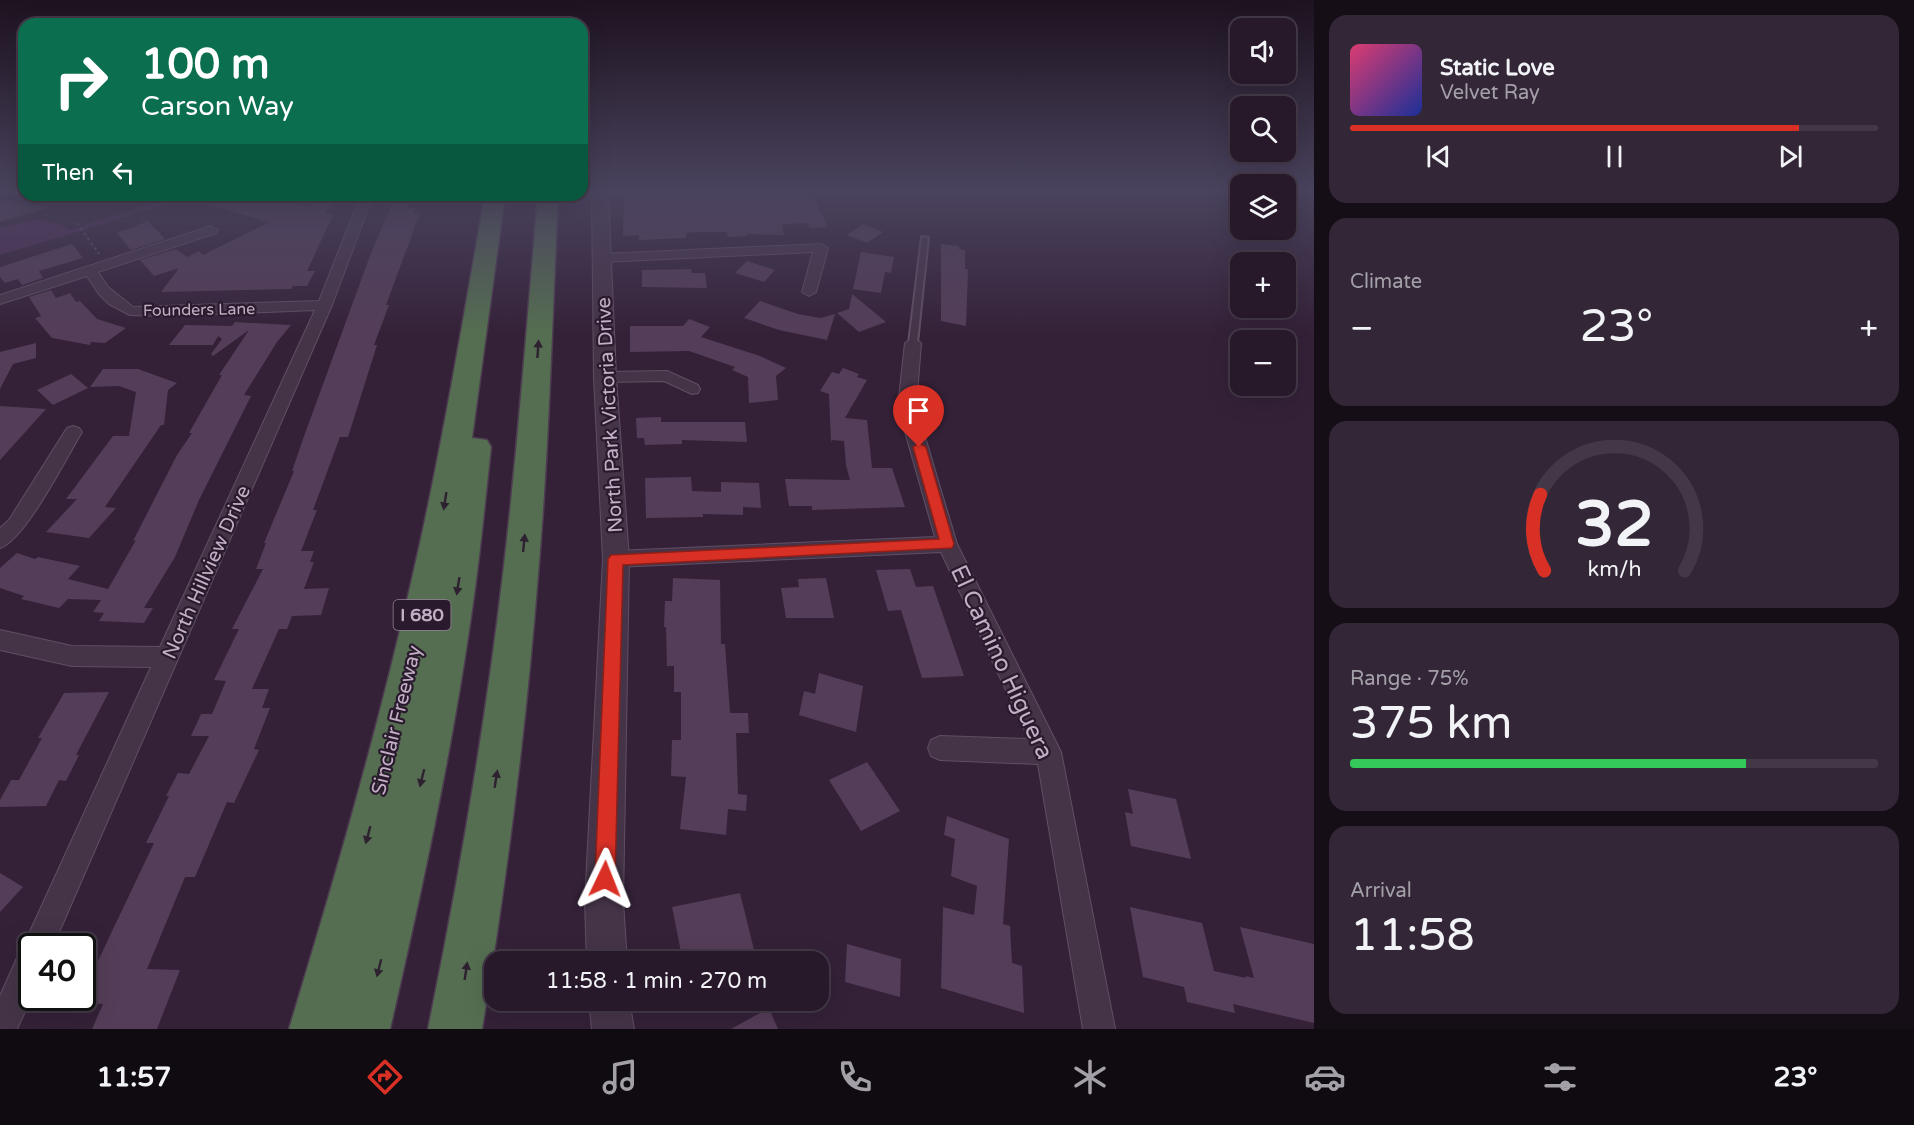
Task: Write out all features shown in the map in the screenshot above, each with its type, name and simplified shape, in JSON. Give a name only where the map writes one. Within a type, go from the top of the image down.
[{"type":"highway","name":"Sinclair Freeway","points":[[316,1029],[384,774],[419,627],[442,516],[488,239]]},
{"type":"highway","name":"I 680","points":[[363,1029],[392,916],[428,757],[454,609],[503,239]]},
{"type":"highway","points":[[455,1029],[498,762],[516,617],[527,506],[545,239]]},
{"type":"street","points":[[0,300],[184,239]]},
{"type":"street","name":"North Hillview Drive","points":[[44,933],[325,305],[350,239]]},
{"type":"street","name":"North Park Victoria Drive","points":[[601,239],[605,377],[616,559],[604,902],[606,951]]},
{"type":"street","points":[[602,258],[821,248],[809,292]]},
{"type":"street","name":"Founders Lane","points":[[90,270],[103,290],[114,301],[130,310],[162,312],[325,305]]},
{"type":"street","name":"El Camino Higuera","points":[[913,343],[907,406],[947,544],[1048,752],[1099,1029]]},
{"type":"street","points":[[605,377],[667,376],[692,389]]},
{"type":"street","points":[[0,540],[16,525],[73,432]]},
{"type":"street","points":[[616,559],[947,544]]},
{"type":"street","points":[[0,640],[72,656],[168,657]]},
{"type":"street","points":[[940,748],[1048,752]]},
{"type":"street","points":[[1,1029],[18,991]]},
{"type":"street","points":[[611,1011],[613,1029]]},
{"type":"lane","points":[[913,343],[924,239]]},
{"type":"path","points":[[89,239],[107,265]]},
{"type":"shaded area","points":[[0,239],[54,239],[0,255]]},
{"type":"building","points":[[122,239],[165,239],[131,250]]},
{"type":"building","points":[[235,239],[322,239],[307,271],[315,271],[307,286],[293,286],[291,289],[161,292],[179,268],[154,276],[140,260],[176,249],[187,257],[199,251],[203,255]]},
{"type":"building","points":[[377,239],[410,239],[386,305],[389,305],[374,345],[377,345],[348,437],[340,437],[313,510],[317,510],[301,551],[314,551],[310,562],[314,562],[304,589],[329,588],[321,615],[292,616],[287,629],[279,629],[252,689],[269,689],[262,708],[270,708],[254,749],[259,750],[234,803],[227,802],[195,877],[185,877],[147,969],[180,970],[157,1029],[92,1029],[103,1004],[96,1004],[96,965],[154,843],[146,843],[169,796],[166,796],[178,773],[189,774],[209,736],[191,736],[201,714],[212,714],[226,681],[214,680],[239,629],[232,629],[263,569],[256,569],[266,543],[264,543],[294,471],[292,471]]},
{"type":"building","points":[[857,239],[873,239],[867,243]]},
{"type":"building","points":[[72,244],[83,258],[39,271],[43,278],[22,285],[18,279],[5,283],[0,277],[0,267]]},
{"type":"building","points":[[941,244],[959,246],[959,249],[965,250],[965,269],[968,269],[966,326],[941,321]]},
{"type":"building","points":[[861,252],[894,257],[891,273],[885,272],[881,293],[853,289]]},
{"type":"building","points":[[747,261],[775,270],[764,282],[735,273]]},
{"type":"building","points":[[691,269],[692,273],[705,273],[707,288],[642,287],[642,270]]},
{"type":"building","points":[[51,290],[56,298],[70,293],[76,302],[80,301],[97,319],[126,328],[105,343],[91,342],[90,345],[52,338],[35,318],[41,316],[29,297]]},
{"type":"building","points":[[852,294],[886,322],[859,332],[837,313],[849,309]]},
{"type":"building","points":[[760,301],[798,314],[820,318],[835,314],[827,340],[779,330],[744,318]]},
{"type":"building","points":[[689,319],[710,327],[701,337],[760,356],[786,368],[776,376],[778,400],[749,403],[748,377],[732,370],[735,367],[689,351],[630,352],[630,326],[683,326]]},
{"type":"building","points":[[235,322],[291,325],[277,342],[244,395],[251,396],[199,500],[175,557],[144,608],[153,608],[144,623],[99,621],[104,613],[93,612],[101,600],[68,599],[59,608],[21,599],[24,596],[0,588],[0,568],[17,553],[35,559],[38,557],[80,566],[68,579],[108,589],[136,540],[133,541],[177,455],[192,433],[189,433],[222,375],[219,375],[249,330],[213,356],[211,354],[222,339],[218,336],[213,345],[169,345],[185,325],[232,326]]},
{"type":"building","points":[[36,343],[36,358],[13,364],[0,389],[0,352]]},
{"type":"building","points":[[843,368],[867,380],[845,418],[867,420],[872,468],[892,468],[905,507],[812,510],[812,506],[789,506],[785,479],[850,480],[844,441],[832,440],[831,442],[829,394],[820,391],[832,372],[839,374]]},
{"type":"building","points":[[103,369],[138,369],[177,383],[168,390],[164,425],[161,425],[105,507],[116,508],[89,538],[46,532],[77,499],[66,499],[113,436],[129,436],[136,392],[119,386],[90,387]]},
{"type":"building","points":[[71,374],[88,388],[53,405],[37,390]]},
{"type":"building","points":[[0,406],[46,409],[0,460]]},
{"type":"building","points":[[661,417],[661,422],[745,422],[747,442],[682,440],[682,444],[645,445],[644,438],[637,438],[636,418]]},
{"type":"building","points":[[691,477],[692,491],[721,492],[721,482],[759,483],[761,508],[743,507],[743,515],[703,514],[703,517],[646,518],[645,478]]},
{"type":"building","points":[[910,569],[916,587],[933,586],[964,676],[922,678],[901,610],[888,611],[876,570]]},
{"type":"building","points":[[673,578],[720,580],[721,644],[725,644],[730,713],[748,713],[749,733],[736,733],[738,794],[747,795],[746,811],[728,809],[726,835],[680,829],[686,777],[671,776],[672,740],[681,740],[681,692],[674,692],[674,666],[667,666],[666,627],[664,627],[665,601],[672,601]]},
{"type":"building","points":[[826,578],[834,618],[786,618],[781,588],[799,587],[798,579]]},
{"type":"building","points":[[819,673],[863,686],[856,732],[799,715],[804,691],[815,694]]},
{"type":"building","points":[[109,692],[76,755],[79,755],[66,781],[59,780],[46,806],[0,807],[0,800],[11,780],[19,780],[42,738],[38,738],[64,693]]},
{"type":"building","points":[[867,762],[900,811],[861,831],[829,780]]},
{"type":"building","points":[[1128,789],[1176,799],[1191,859],[1131,846],[1125,812],[1133,814]]},
{"type":"building","points":[[947,816],[1009,839],[1003,924],[1010,926],[1012,963],[1022,966],[1024,1013],[941,988],[943,907],[974,915],[977,886],[951,876],[955,839],[944,835]]},
{"type":"building","points":[[0,873],[23,887],[0,912]]},
{"type":"building","points":[[740,893],[754,951],[681,951],[672,907]]},
{"type":"building","points":[[1130,907],[1202,923],[1214,971],[1246,978],[1245,976],[1254,978],[1240,927],[1314,944],[1314,1023],[1233,1004],[1235,1013],[1187,1002],[1184,987],[1143,977]]},
{"type":"building","points":[[847,944],[901,959],[900,997],[845,982]]},
{"type":"building","points":[[764,1011],[770,1011],[778,1029],[731,1029]]},
{"type":"route","points":[[605,879],[616,559],[947,544],[919,447]]}]
